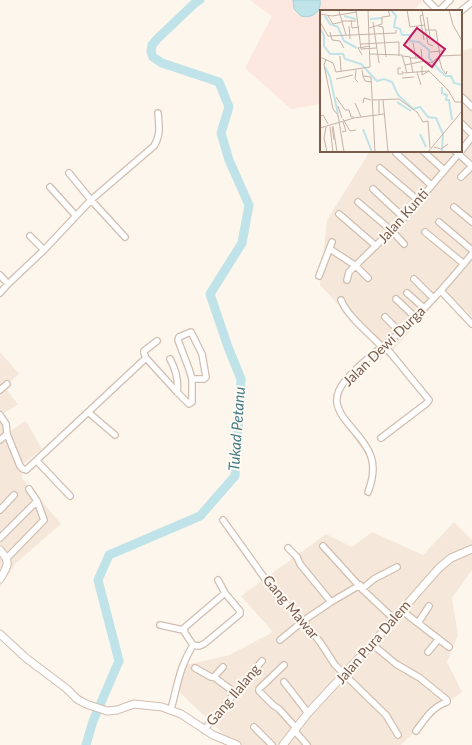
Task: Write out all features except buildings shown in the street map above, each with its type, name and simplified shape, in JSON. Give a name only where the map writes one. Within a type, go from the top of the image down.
[{"type":"street","points":[[427,0],[438,10]]},
{"type":"street","points":[[440,10],[450,0]]},
{"type":"street","points":[[462,10],[472,2]]},
{"type":"street","points":[[463,98],[472,107]]},
{"type":"street","points":[[0,293],[44,250],[91,200],[154,146],[158,139],[160,130],[158,113]]},
{"type":"street","points":[[462,124],[472,136]]},
{"type":"street","name":"Jalan Kunti","points":[[462,148],[472,136]]},
{"type":"street","points":[[424,152],[444,170]]},
{"type":"street","points":[[459,152],[472,166],[461,177]]},
{"type":"street","name":"Jalan Kunti","points":[[347,280],[349,272],[404,218],[459,152]]},
{"type":"street","points":[[396,153],[431,185]]},
{"type":"street","points":[[380,168],[419,201]]},
{"type":"street","points":[[69,173],[91,200],[125,237]]},
{"type":"street","points":[[50,187],[76,216]]},
{"type":"street","points":[[373,189],[404,218]]},
{"type":"street","points":[[358,202],[392,231],[404,244]]},
{"type":"street","points":[[454,206],[472,222]]},
{"type":"street","points":[[339,214],[376,246]]},
{"type":"street","points":[[439,222],[472,250]]},
{"type":"street","points":[[425,232],[464,264]]},
{"type":"street","points":[[30,236],[44,250]]},
{"type":"street","points":[[319,276],[332,242]]},
{"type":"street","points":[[330,249],[356,266],[368,278]]},
{"type":"street","name":"Jalan Dewi Durga","points":[[368,492],[373,473],[372,458],[340,412],[337,403],[338,391],[346,380],[400,332],[441,291],[472,254]]},
{"type":"street","points":[[0,275],[8,284]]},
{"type":"street","points":[[414,279],[433,298]]},
{"type":"street","points":[[441,291],[472,324]]},
{"type":"street","points":[[407,293],[424,308]]},
{"type":"street","points":[[396,299],[415,317]]},
{"type":"street","points":[[341,300],[354,318],[383,346],[429,400],[380,438]]},
{"type":"street","points":[[385,317],[400,332]]},
{"type":"street","points":[[157,341],[144,350],[146,358],[189,404],[192,402],[192,379],[178,340],[179,337],[190,332],[193,334],[202,354],[206,377],[204,379],[192,379]]},
{"type":"street","points":[[0,415],[6,424],[7,434],[22,469],[26,470],[146,358]]},
{"type":"street","points":[[170,359],[178,380],[177,392]]},
{"type":"street","points":[[0,390],[7,384]]},
{"type":"street","points":[[88,412],[115,434]]},
{"type":"street","points":[[0,440],[7,434]]},
{"type":"street","points":[[37,461],[70,496]]},
{"type":"street","points":[[7,558],[44,520],[37,501],[29,489]]},
{"type":"street","points":[[0,510],[14,496]]},
{"type":"street","points":[[0,538],[37,501]]},
{"type":"street","name":"Gang Mawar","points":[[223,520],[276,594],[303,621],[320,642],[335,665],[386,715],[398,735]]},
{"type":"street","points":[[323,546],[361,587],[394,619]]},
{"type":"street","points":[[288,548],[297,557],[300,564],[331,602]]},
{"type":"street","name":"Jalan Pura Dalem","points":[[283,745],[308,713],[345,675],[445,562],[472,549]]},
{"type":"street","points":[[0,550],[7,558],[7,567],[0,579]]},
{"type":"street","points":[[280,640],[303,621],[331,602],[397,567]]},
{"type":"street","points":[[160,625],[183,630],[193,645],[199,646],[204,644],[240,615],[240,611],[225,593],[218,580]]},
{"type":"street","points":[[183,630],[186,625],[225,593]]},
{"type":"street","points":[[418,623],[429,606]]},
{"type":"street","points":[[401,610],[449,647]]},
{"type":"street","points":[[0,634],[26,658],[67,689],[77,699],[86,704],[107,711],[117,710],[134,704],[154,705],[171,709],[204,730],[237,745]]},
{"type":"street","points":[[428,652],[438,640]]},
{"type":"street","points":[[372,644],[396,664],[420,678],[447,700],[447,702],[436,707],[416,731]]},
{"type":"street","points":[[171,709],[180,671],[193,645]]},
{"type":"street","name":"Gang Ilalang","points":[[204,730],[262,660]]},
{"type":"street","points":[[284,665],[259,689],[259,691],[272,705],[279,709],[307,745]]},
{"type":"street","points":[[214,677],[223,667]]},
{"type":"street","points":[[195,668],[211,677],[214,677],[234,692]]},
{"type":"street","points":[[284,682],[308,713]]},
{"type":"street","points":[[254,727],[272,745]]},
{"type":"shaded area","points":[[424,0],[413,10],[320,10],[320,104],[291,109],[245,68],[272,16],[251,1]]},
{"type":"shaded area","points":[[472,48],[472,316],[445,292],[387,357],[320,285],[327,220],[369,152],[462,152],[462,51]]},
{"type":"shaded area","points":[[0,352],[19,374],[9,383],[6,389],[18,404],[3,414],[10,431],[26,421],[42,449],[22,465],[22,478],[61,524],[16,563],[0,587]]},
{"type":"shaded area","points":[[454,522],[472,540],[472,570],[452,598],[458,635],[447,662],[462,692],[435,711],[401,745],[235,745],[172,685],[186,665],[229,655],[273,632],[241,596],[326,534],[352,547],[372,532],[423,555]]},
{"type":"water","points":[[293,0],[320,0],[318,11],[309,16],[301,16],[294,9]]},
{"type":"waterway","name":"Tukad Petanu","points":[[86,745],[93,721],[119,661],[98,580],[109,555],[200,516],[235,476],[241,379],[228,347],[210,294],[242,243],[249,205],[229,160],[221,133],[229,107],[219,82],[162,63],[153,57],[151,52],[152,45],[157,39],[200,0]]}]
